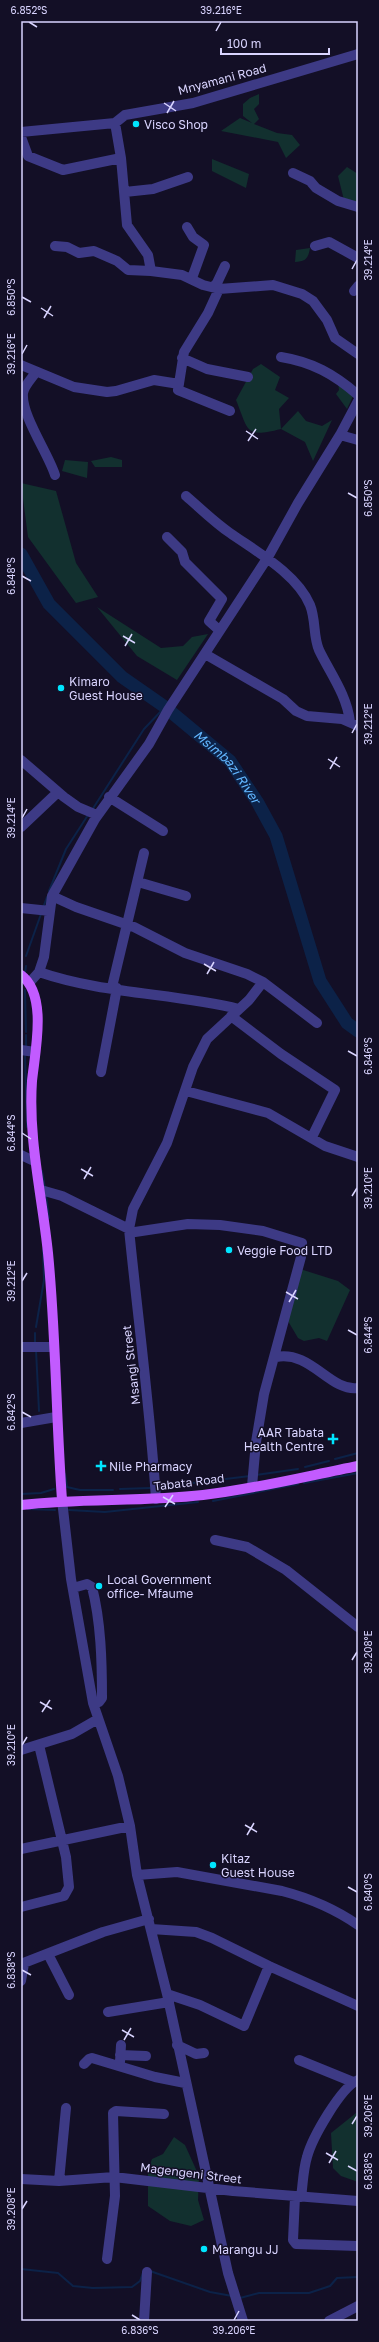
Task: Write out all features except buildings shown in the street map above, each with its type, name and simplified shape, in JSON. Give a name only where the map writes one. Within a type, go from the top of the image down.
[{"type":"main road","points":[[21,975],[30,982],[37,1000],[38,1013],[32,1112],[34,1160],[41,1190],[48,1254],[54,1347],[56,1417],[62,1500]]},
{"type":"main road","name":"Tabata Road","points":[[21,1505],[62,1500],[156,1499],[204,1495],[358,1466]]},
{"type":"street","name":"Mnyamani Road","points":[[21,132],[116,122],[125,115],[193,103],[358,54]]},
{"type":"street","points":[[116,122],[122,158],[127,225],[148,256],[151,271]]},
{"type":"street","points":[[21,137],[28,156],[55,168],[66,170],[122,158]]},
{"type":"street","points":[[293,173],[310,181],[316,188],[338,201],[358,207]]},
{"type":"street","points":[[125,192],[153,189],[188,177]]},
{"type":"street","points":[[188,227],[193,237],[204,245],[192,278]]},
{"type":"street","points":[[315,246],[329,242],[358,258]]},
{"type":"street","points":[[54,246],[67,247],[79,254],[94,250],[117,261],[128,270],[151,271],[192,278],[216,288],[273,285],[302,294],[313,300],[326,320],[335,338],[358,354]]},
{"type":"street","points":[[225,266],[182,358],[178,391],[230,411]]},
{"type":"street","points":[[281,357],[301,360],[328,371],[358,395]]},
{"type":"street","points":[[182,358],[207,369],[248,377]]},
{"type":"street","points":[[21,365],[74,387],[107,392],[116,391],[154,380],[179,384]]},
{"type":"street","points":[[36,372],[23,393],[24,414],[55,475]]},
{"type":"street","points":[[30,982],[39,972],[44,957],[48,938],[52,896],[97,815],[108,797],[149,744],[168,710],[268,557],[298,503],[340,435],[358,401]]},
{"type":"street","points":[[340,435],[358,440]]},
{"type":"street","points":[[186,496],[229,533],[268,557],[272,564],[294,582],[310,605],[315,626],[315,641],[339,685],[354,718],[342,719],[307,716],[296,711],[283,699],[205,654]]},
{"type":"street","points":[[167,537],[182,552],[185,562],[222,599],[209,621],[219,630]]},
{"type":"street","points":[[21,760],[78,807],[97,815]]},
{"type":"street","points":[[22,825],[58,792]]},
{"type":"street","points":[[108,797],[163,831]]},
{"type":"street","points":[[101,1072],[114,988],[144,853]]},
{"type":"street","points":[[138,882],[186,896]]},
{"type":"street","points":[[52,896],[76,907],[128,924],[185,953],[229,967],[263,982],[317,1023]]},
{"type":"street","points":[[21,908],[50,911]]},
{"type":"street","points":[[39,972],[60,978],[114,988],[211,1002],[239,1009]]},
{"type":"street","points":[[128,1229],[133,1209],[167,1143],[194,1067],[207,1040],[239,1009],[263,982]]},
{"type":"street","points":[[231,1016],[281,1054],[335,1090],[312,1137]]},
{"type":"street","points":[[21,1050],[35,1052]]},
{"type":"street","points":[[186,1091],[268,1113],[312,1137],[325,1146],[358,1156]]},
{"type":"street","points":[[21,1155],[34,1160]]},
{"type":"street","points":[[41,1190],[62,1196],[135,1232],[188,1224],[220,1225],[263,1231],[302,1243],[301,1257],[276,1357],[264,1394],[256,1442],[252,1486]]},
{"type":"street","name":"Msangi Street","points":[[128,1229],[150,1420],[156,1499]]},
{"type":"street","points":[[21,1347],[54,1347]]},
{"type":"street","points":[[276,1357],[285,1355],[301,1358],[344,1385],[358,1388]]},
{"type":"street","points":[[21,1422],[56,1417]]},
{"type":"street","points":[[62,1500],[73,1588],[93,1703],[118,1776],[130,1826],[137,1875],[168,1998],[185,2082],[228,2272],[243,2321]]},
{"type":"street","points":[[216,1540],[247,1547],[286,1570],[358,1627]]},
{"type":"street","points":[[73,1588],[87,1584],[92,1588],[95,1598],[100,1646],[102,1698],[99,1702],[93,1703]]},
{"type":"street","points":[[21,1750],[72,1734],[98,1719]]},
{"type":"street","points":[[21,1907],[64,1896],[69,1887],[62,1841],[39,1745]]},
{"type":"street","points":[[21,1849],[130,1826]]},
{"type":"street","points":[[137,1875],[177,1872],[282,1891],[327,1907],[358,1925]]},
{"type":"street","points":[[21,1981],[22,1964],[103,1932],[149,1919]]},
{"type":"street","points":[[151,1929],[196,1932],[231,1946],[269,1966],[358,2006]]},
{"type":"street","points":[[48,1954],[69,1995]]},
{"type":"street","points":[[108,2012],[168,1998],[200,2005],[244,2026],[269,1966]]},
{"type":"street","points":[[177,2045],[196,2054],[204,2054]]},
{"type":"street","points":[[120,2066],[121,2050],[146,2056]]},
{"type":"street","points":[[84,2064],[88,2059],[92,2058],[155,2078],[185,2082]]},
{"type":"street","points":[[299,2060],[355,2081],[337,2102],[310,2148],[298,2197],[293,2240],[296,2244],[358,2246]]},
{"type":"street","points":[[59,2181],[66,2108]]},
{"type":"street","points":[[107,2259],[115,2196],[113,2113],[116,2111],[164,2114]]},
{"type":"street","name":"Magengeni Street","points":[[21,2179],[59,2181],[114,2177],[210,2189],[358,2201]]},
{"type":"street","points":[[144,2321],[147,2272]]},
{"type":"street","points":[[329,2321],[358,2306]]},
{"type":"green space","points":[[259,94],[259,104],[254,109],[259,119],[254,124],[277,133],[292,135],[300,145],[286,158],[278,142],[221,131],[240,118],[252,123],[243,116],[243,104],[250,98]]},
{"type":"green space","points":[[212,159],[249,174],[246,188],[212,171]]},
{"type":"green space","points":[[347,167],[358,174],[358,202],[344,200],[338,176]]},
{"type":"green space","points":[[310,248],[306,259],[295,262],[296,250]]},
{"type":"green space","points":[[261,364],[280,377],[275,390],[289,398],[279,409],[281,429],[261,433],[254,432],[246,426],[236,400],[253,369]]},
{"type":"green space","points":[[338,382],[354,394],[347,409],[336,394],[339,390]]},
{"type":"green space","points":[[298,411],[306,421],[322,426],[332,420],[313,461],[305,442],[281,429]]},
{"type":"green space","points":[[111,457],[122,460],[122,467],[95,467],[91,461]]},
{"type":"green space","points":[[65,460],[88,462],[87,478],[62,471]]},
{"type":"green space","points":[[21,483],[56,491],[76,563],[98,597],[76,603],[28,537]]},
{"type":"green space","points":[[97,607],[161,648],[183,646],[192,637],[208,634],[177,680],[137,656]]},
{"type":"green space","points":[[300,1269],[338,1281],[350,1290],[327,1341],[319,1338],[304,1341],[298,1338],[288,1321]]},
{"type":"green space","points":[[358,2113],[358,2182],[341,2176],[333,2168],[331,2133]]},
{"type":"green space","points":[[174,2137],[185,2145],[199,2176],[198,2200],[204,2220],[191,2226],[170,2221],[148,2206],[148,2170],[152,2159],[163,2154]]},
{"type":"waterway","name":"Msimbazi River","points":[[21,554],[49,604],[122,677],[165,707],[230,761],[258,803],[276,836],[320,981],[347,1023],[358,1031]]},
{"type":"waterway","points":[[92,810],[144,729],[165,707]]},
{"type":"waterway","points":[[49,891],[66,849],[88,815]]},
{"type":"waterway","points":[[43,908],[47,897]]},
{"type":"waterway","points":[[26,956],[41,914]]},
{"type":"waterway","points":[[25,973],[26,966]]},
{"type":"waterway","points":[[25,990],[26,1032]]},
{"type":"waterway","points":[[26,1035],[26,1047]]},
{"type":"waterway","points":[[25,1054],[27,1127]]},
{"type":"waterway","points":[[42,1171],[45,1188]]},
{"type":"waterway","points":[[46,1195],[49,1218]]},
{"type":"waterway","points":[[36,1327],[44,1280],[43,1249]]},
{"type":"waterway","points":[[35,1333],[35,1344]]},
{"type":"waterway","points":[[36,1350],[39,1411]]},
{"type":"waterway","points":[[335,1459],[358,1453]]},
{"type":"waterway","points":[[305,1467],[329,1461]]},
{"type":"waterway","points":[[256,1475],[298,1469]]},
{"type":"waterway","points":[[304,1483],[358,1473]]},
{"type":"waterway","points":[[65,1474],[67,1487],[80,1490],[113,1490]]},
{"type":"waterway","points":[[160,1487],[250,1476]]},
{"type":"waterway","points":[[213,1501],[298,1484]]},
{"type":"waterway","points":[[120,1489],[150,1488]]},
{"type":"waterway","points":[[21,1494],[41,1493],[54,1489]]},
{"type":"waterway","points":[[69,1510],[105,1512],[198,1502]]},
{"type":"waterway","points":[[28,1509],[55,1510]]},
{"type":"waterway","points":[[21,2269],[58,2273],[73,2286],[93,2288],[132,2287],[140,2281],[144,2270]]},
{"type":"waterway","points":[[150,2271],[210,2292],[232,2296]]},
{"type":"waterway","points":[[240,2298],[259,2293],[309,2293],[330,2286],[337,2278],[358,2277]]},
{"type":"place","name":"Visco Shop","points":[[136,124]]},
{"type":"place","name":"Kimaro Guest House","points":[[61,688]]},
{"type":"place","name":"Veggie Food LTD","points":[[229,1250]]},
{"type":"place","name":"AAR Tabata Health Centre","points":[[333,1439]]},
{"type":"place","name":"Nile Pharmacy","points":[[101,1466]]},
{"type":"place","name":"Local Government office- Mfaume","points":[[99,1586]]},
{"type":"place","name":"Kitaz Guest House","points":[[213,1865]]},
{"type":"place","name":"Marangu JJ","points":[[204,2249]]}]
